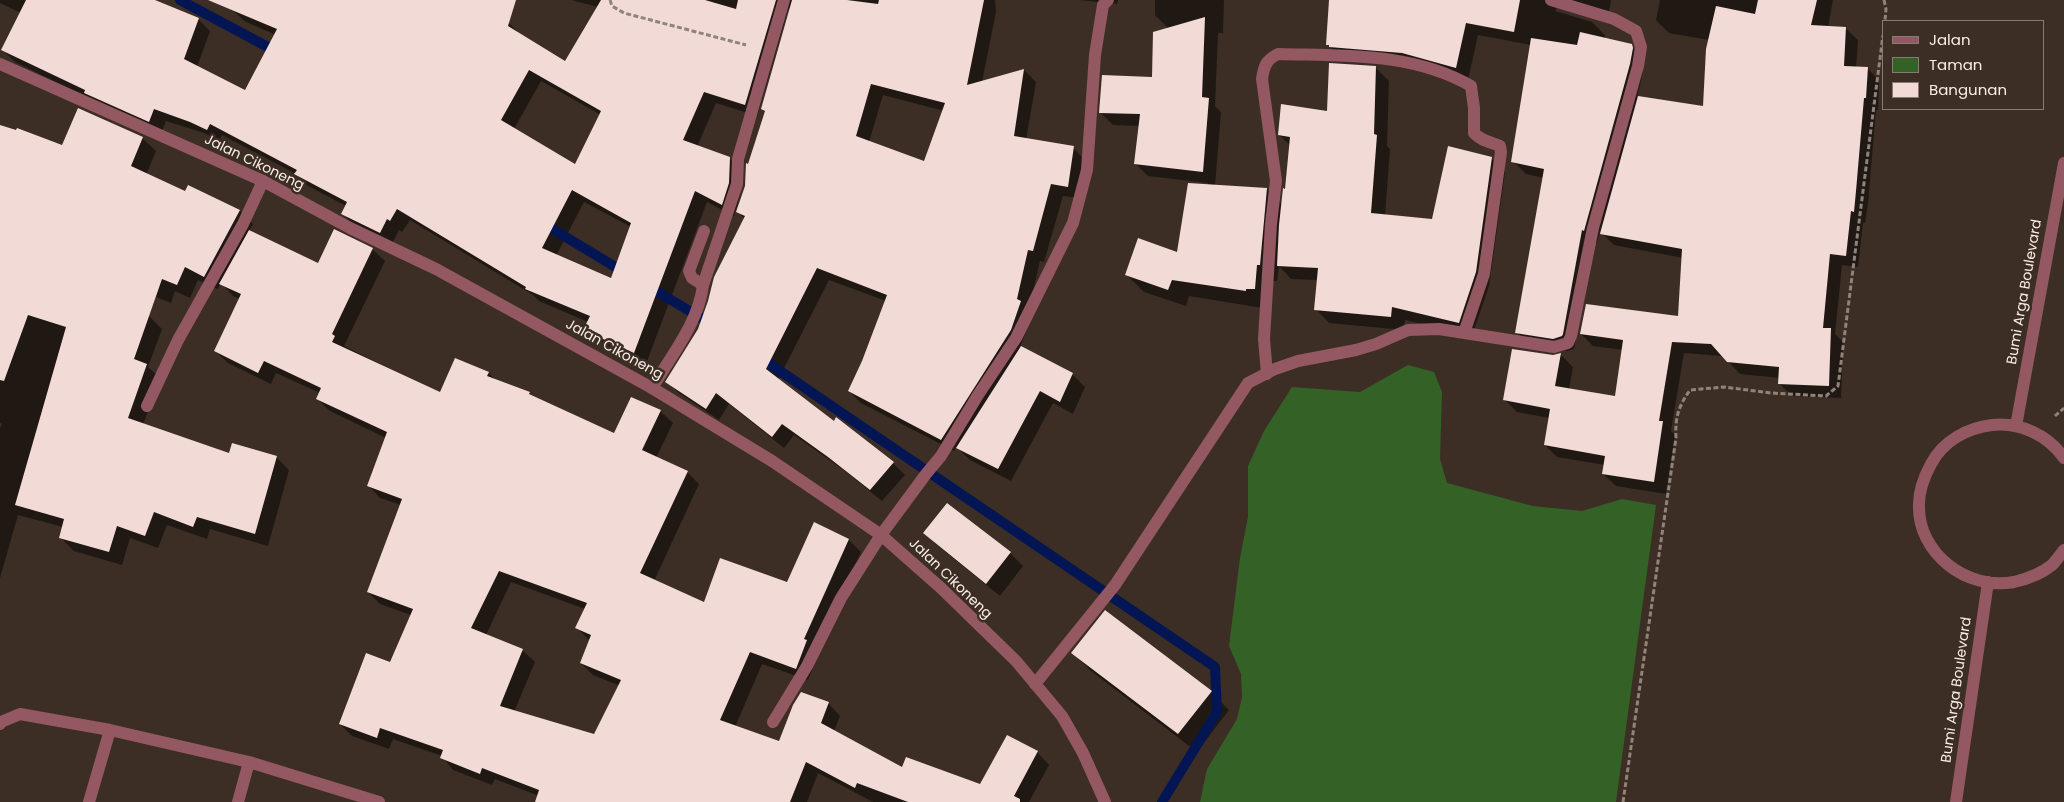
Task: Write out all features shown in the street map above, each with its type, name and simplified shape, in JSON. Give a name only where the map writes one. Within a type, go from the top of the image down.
[{"type":"street","points":[[652,388],[694,319],[702,299],[703,285],[737,184],[738,159],[784,0]]},
{"type":"street","points":[[773,722],[807,666],[840,598],[881,535],[926,474],[942,456],[978,394],[1016,338],[1073,223],[1087,170],[1095,55],[1103,5],[1108,0]]},
{"type":"street","points":[[1035,684],[1115,585],[1248,383],[1266,374],[1312,357],[1356,350],[1376,344],[1408,330],[1439,329],[1554,347],[1568,343],[1593,228],[1638,66],[1640,47],[1636,31],[1614,19],[1551,0]]},
{"type":"street","points":[[1266,374],[1264,339],[1271,224],[1276,181],[1262,79],[1264,67],[1268,59],[1278,54],[1368,56],[1409,62],[1452,75],[1471,86],[1474,108],[1474,133],[1480,139],[1500,146],[1501,152],[1484,274],[1464,333]]},
{"type":"street","name":"Jalan Cikoneng","points":[[0,64],[263,181],[350,228],[436,269],[652,388],[772,461],[881,535],[941,588],[1016,661],[1062,716],[1083,753],[1105,802]]},
{"type":"street","name":"Bumi Arga Boulevard","points":[[2016,426],[2064,162]]},
{"type":"street","points":[[147,406],[178,340],[243,224],[263,181]]},
{"type":"street","points":[[703,285],[692,278],[689,271],[704,231]]},
{"type":"street","points":[[2064,458],[2058,449],[2037,433],[2003,424],[1977,427],[1954,438],[1935,456],[1923,479],[1919,504],[1923,530],[1935,552],[1954,570],[1978,581],[2003,584],[2029,578],[2051,565],[2064,550]]},
{"type":"street","name":"Bumi Arga Boulevard","points":[[1956,802],[1988,582]]},
{"type":"street","points":[[0,724],[20,714],[110,730],[249,762],[374,801]]},
{"type":"street","points":[[90,802],[110,730]]},
{"type":"street","points":[[238,802],[249,762]]},
{"type":"path","points":[[610,0],[612,6],[624,13],[769,51]]},
{"type":"path","points":[[1884,0],[1886,9],[1885,20]]},
{"type":"path","points":[[1623,802],[1676,438],[1675,424],[1680,404],[1690,390],[1724,387],[1771,393],[1826,396],[1838,386],[1882,43]]},
{"type":"green space","points":[[1408,365],[1434,372],[1442,392],[1440,459],[1447,483],[1533,506],[1582,511],[1622,499],[1656,505],[1616,802],[1200,802],[1207,769],[1237,719],[1242,697],[1241,674],[1229,646],[1240,558],[1248,517],[1248,466],[1264,431],[1292,387],[1360,392]]},
{"type":"building","points":[[26,0],[155,0],[199,18],[184,59],[245,90],[277,29],[208,0],[516,0],[508,26],[565,61],[601,0],[705,0],[736,9],[738,0],[776,0],[745,105],[704,92],[683,140],[730,157],[729,183],[722,205],[695,191],[634,353],[583,330],[590,316],[525,289],[526,287],[397,209],[390,221],[387,219],[380,233],[341,214],[347,202],[294,174],[297,170],[210,124],[207,130],[154,109],[149,122],[84,93],[85,90],[1,50]],"holes":[[[529,70],[601,111],[575,164],[501,120]],[[572,190],[631,223],[611,278],[542,248]]]},
{"type":"building","points":[[792,0],[847,0],[878,4],[879,0],[984,0],[967,85],[1024,69],[1014,136],[1074,146],[1068,187],[1051,184],[1033,251],[1028,250],[1017,299],[1021,301],[1011,330],[941,440],[848,391],[862,361],[887,295],[817,268],[766,369],[834,421],[836,417],[894,462],[870,490],[782,424],[772,437],[716,393],[706,409],[665,382],[698,329],[714,277],[745,216],[736,212],[745,186],[746,163],[748,164],[765,111],[761,109]],"holes":[[[871,84],[945,103],[924,161],[856,136]]]},
{"type":"building","points":[[1329,0],[1520,0],[1514,32],[1466,23],[1456,68],[1402,53],[1329,47],[1329,45],[1326,45]]},
{"type":"building","points":[[1758,0],[1817,0],[1811,25],[1846,27],[1844,66],[1868,67],[1854,212],[1851,211],[1846,256],[1830,254],[1823,328],[1831,328],[1829,386],[1778,384],[1779,367],[1727,362],[1711,344],[1672,342],[1659,421],[1663,421],[1654,482],[1602,474],[1605,456],[1544,445],[1550,409],[1503,400],[1512,349],[1553,355],[1561,353],[1555,386],[1615,396],[1623,340],[1580,334],[1586,304],[1678,316],[1682,249],[1600,234],[1601,230],[1638,96],[1703,106],[1706,49],[1716,6],[1755,14]]},
{"type":"building","points":[[1205,17],[1202,97],[1209,98],[1203,172],[1134,164],[1140,114],[1099,113],[1102,75],[1152,77],[1153,32]]},
{"type":"building","points":[[1580,32],[1632,44],[1633,48],[1584,231],[1582,230],[1563,334],[1553,339],[1515,333],[1544,169],[1511,162],[1531,38],[1577,45]]},
{"type":"building","points":[[1329,63],[1376,66],[1374,134],[1377,135],[1371,213],[1432,219],[1448,146],[1492,157],[1476,272],[1459,323],[1392,307],[1391,317],[1314,310],[1318,268],[1277,266],[1279,225],[1290,137],[1278,135],[1281,104],[1327,111]]},
{"type":"building","points":[[78,108],[143,137],[131,166],[185,191],[188,185],[240,210],[204,277],[185,267],[177,285],[162,279],[134,359],[147,364],[128,418],[229,453],[232,443],[277,456],[255,534],[197,517],[193,527],[154,512],[145,536],[117,526],[109,552],[59,538],[64,519],[15,505],[66,327],[28,315],[4,381],[0,380],[0,125],[16,130],[17,128],[62,145]]},
{"type":"building","points":[[1188,183],[1267,188],[1260,265],[1257,265],[1255,289],[1246,289],[1246,291],[1172,280],[1168,290],[1125,275],[1138,238],[1177,252]]},
{"type":"building","points":[[334,229],[373,248],[332,334],[335,336],[332,342],[440,392],[455,358],[489,372],[487,376],[530,392],[529,394],[614,433],[631,397],[661,410],[642,450],[688,471],[640,573],[704,602],[720,558],[787,582],[814,522],[849,539],[804,639],[807,640],[796,669],[750,652],[720,720],[779,741],[793,705],[801,692],[829,702],[821,723],[902,767],[906,757],[980,784],[1007,735],[1038,751],[1014,796],[1020,799],[1020,802],[908,802],[857,783],[855,788],[806,762],[790,802],[535,802],[539,790],[482,768],[480,774],[440,758],[443,750],[380,728],[377,738],[339,724],[366,653],[390,662],[413,609],[367,592],[402,499],[367,486],[387,432],[316,399],[321,388],[264,361],[258,373],[214,351],[241,294],[219,284],[249,230],[318,263]],"holes":[[[499,571],[587,603],[575,628],[591,635],[580,663],[621,680],[594,734],[500,706],[523,649],[471,628]]]},
{"type":"building","points":[[1021,346],[1073,373],[1060,402],[1040,391],[998,469],[956,448]]},
{"type":"building","points":[[947,503],[1011,552],[986,584],[923,533]]},
{"type":"building","points":[[1105,610],[1212,691],[1178,734],[1071,653]]},
{"type":"waterway","points":[[180,0],[279,53]]},
{"type":"waterway","points":[[541,222],[627,274]]},
{"type":"waterway","points":[[646,285],[713,325]]},
{"type":"waterway","points":[[758,356],[1215,667],[1217,712],[1162,802]]}]
